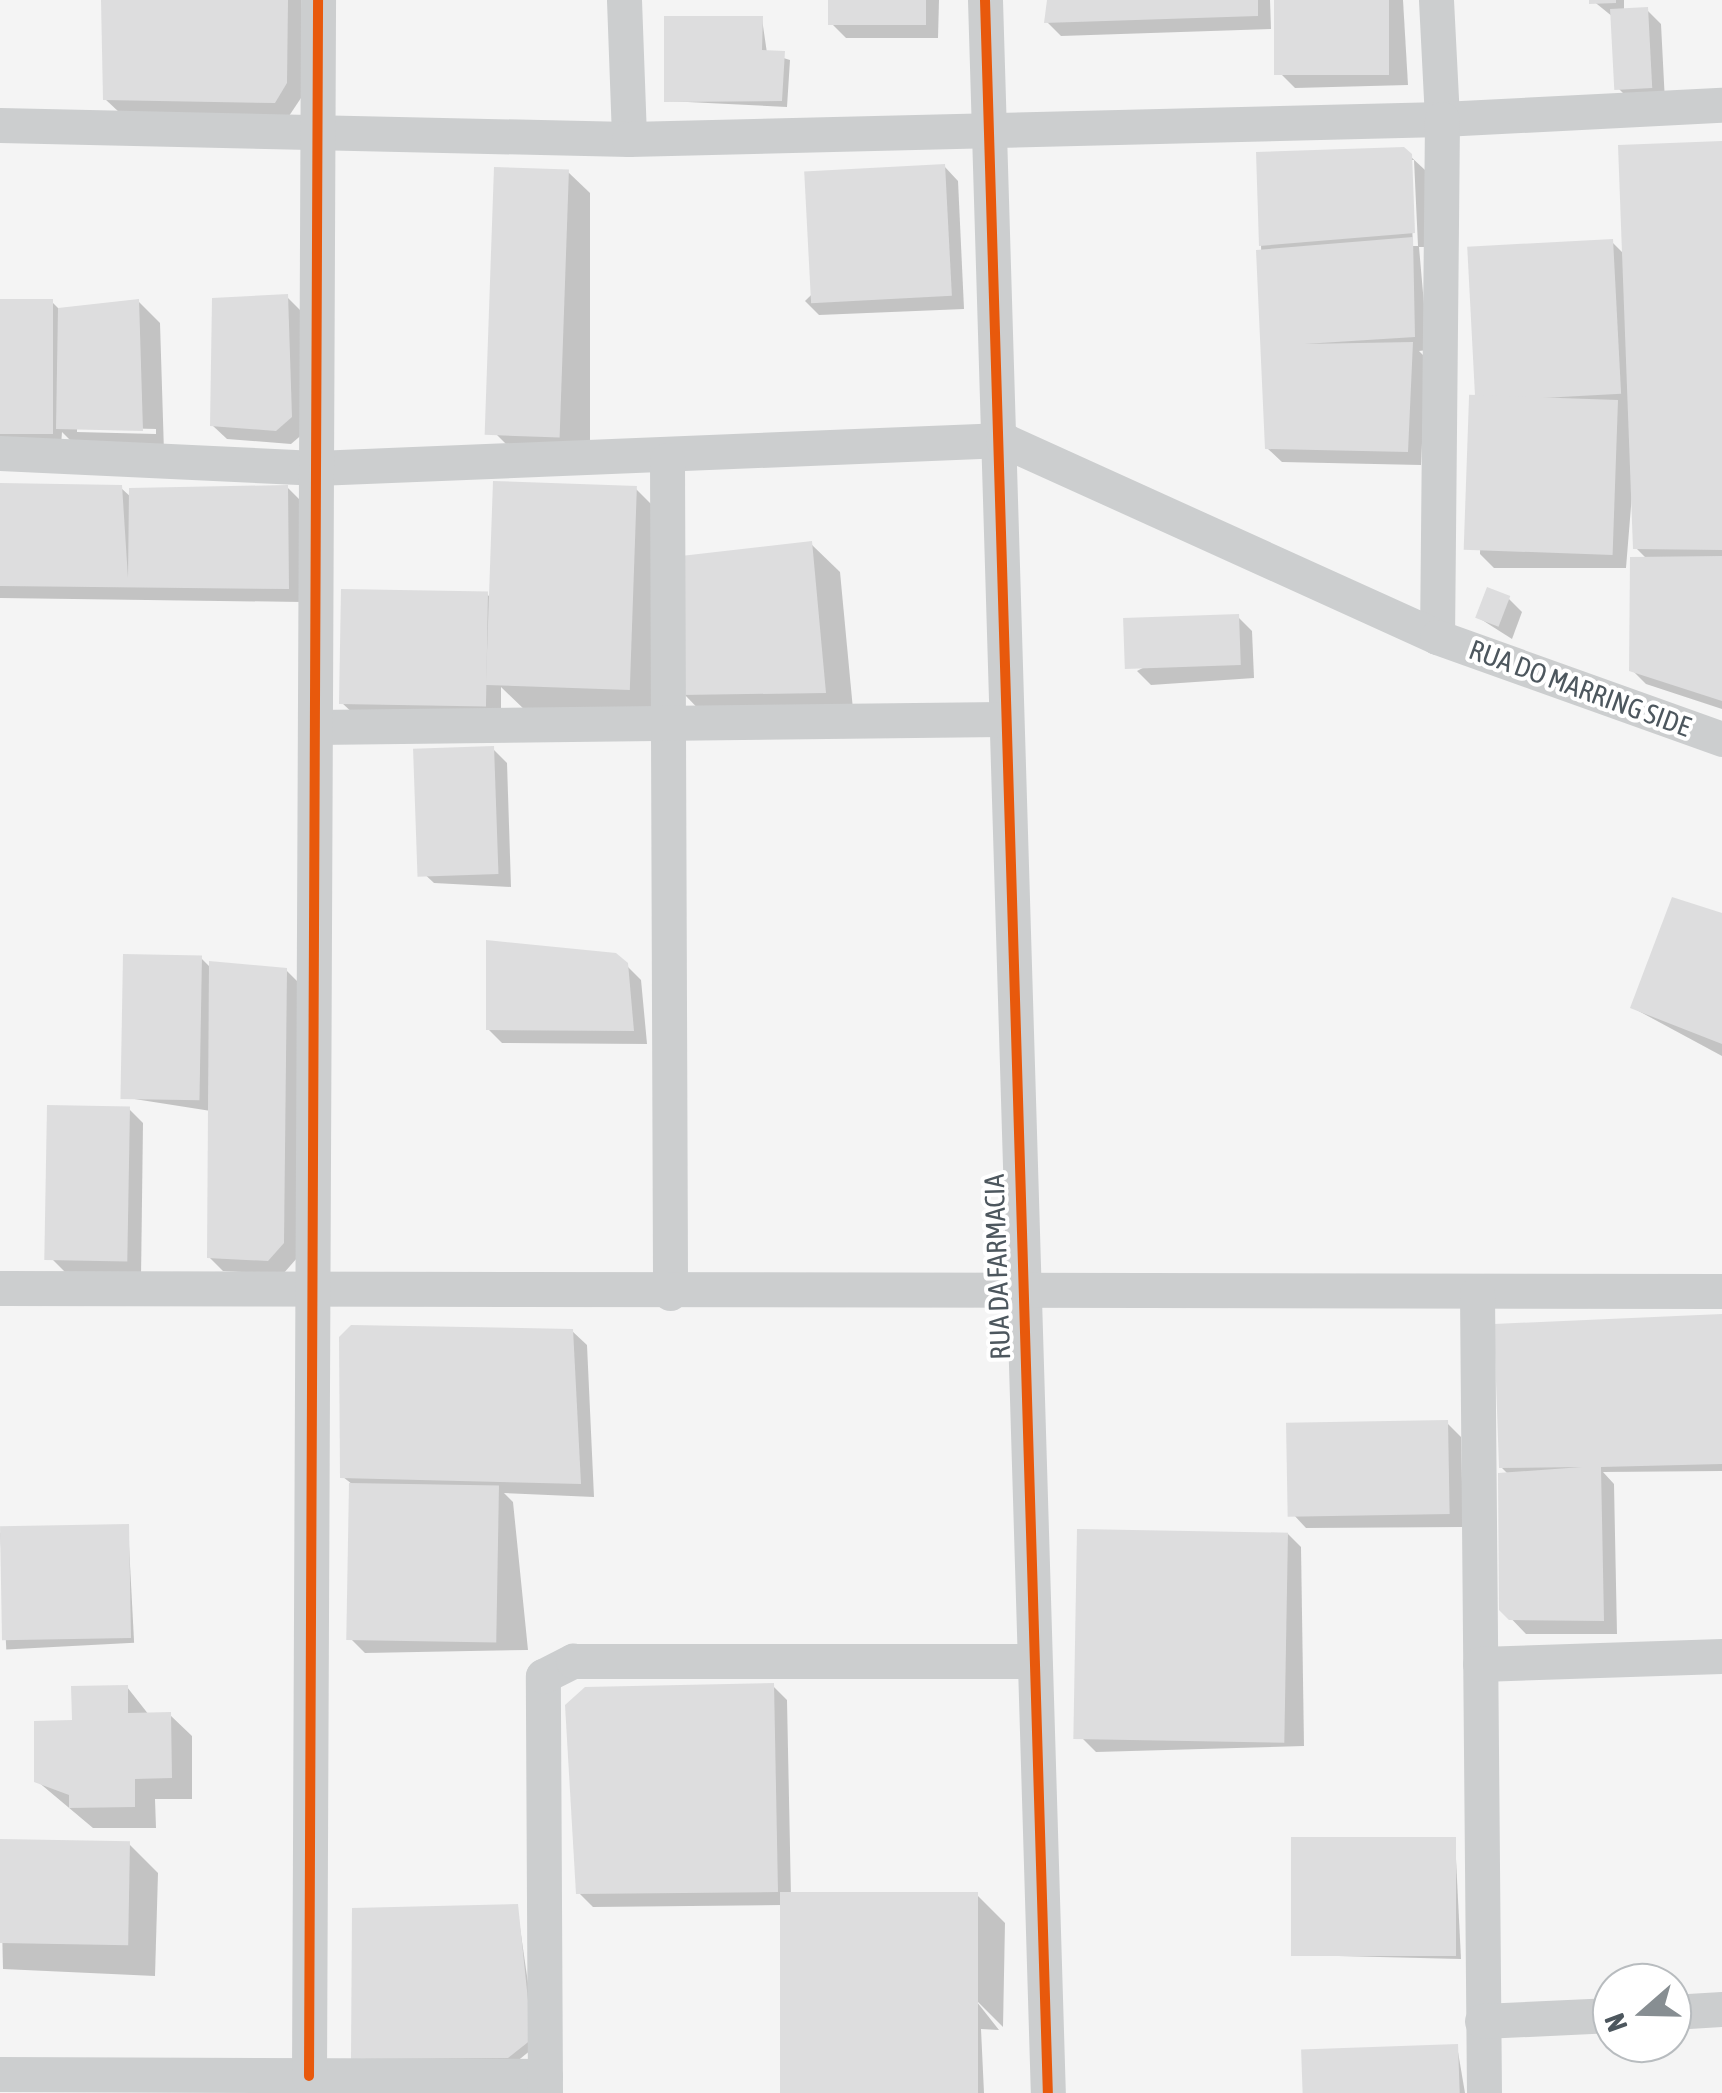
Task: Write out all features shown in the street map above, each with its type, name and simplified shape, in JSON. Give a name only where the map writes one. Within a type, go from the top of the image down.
[{"type":"street","points":[[310,2076],[318,0]]},
{"type":"street","points":[[624,0],[629,138]]},
{"type":"street","points":[[985,0],[987,123]]},
{"type":"street","points":[[1436,0],[1442,118],[1438,638]]},
{"type":"street","points":[[0,125],[320,136],[629,138],[987,123],[1442,118],[1722,105]]},
{"type":"street","name":"RUA DA FARMACIA","points":[[987,123],[1002,440],[1002,719],[1029,1661],[1048,2093]]},
{"type":"street","points":[[0,453],[316,468],[667,460],[1002,440]]},
{"type":"street","name":"RUA DO MARRING SIDE","points":[[1002,440],[1438,638],[1722,739]]},
{"type":"street","points":[[667,460],[670,1293]]},
{"type":"street","points":[[314,727],[668,718],[1002,719]]},
{"type":"street","points":[[0,1288],[1020,1296],[1722,1291]]},
{"type":"street","points":[[1477,1293],[1484,2093]]},
{"type":"street","points":[[1480,1664],[1722,1656]]},
{"type":"street","points":[[0,2074],[310,2076],[545,2085],[544,1676],[573,1661],[1029,1661]]},
{"type":"street","points":[[1692,2011],[1722,2009]]},
{"type":"street","points":[[1482,2021],[1592,2016]]},
{"type":"building","points":[[101,0],[288,0],[287,83],[275,103],[103,100]]},
{"type":"building","points":[[828,0],[926,0],[926,25],[828,25]]},
{"type":"building","points":[[1047,0],[1258,0],[1258,16],[1044,23]]},
{"type":"building","points":[[1274,0],[1389,0],[1389,75],[1274,75]]},
{"type":"building","points":[[1589,0],[1616,0],[1616,3],[1589,4]]},
{"type":"building","points":[[1648,7],[1652,88],[1614,90],[1610,9]]},
{"type":"building","points":[[664,16],[763,16],[762,50],[785,51],[782,101],[664,102]]},
{"type":"building","points":[[1722,141],[1722,550],[1633,549],[1618,145]]},
{"type":"building","points":[[1404,147],[1412,154],[1415,233],[1259,246],[1256,152]]},
{"type":"building","points":[[945,164],[952,296],[811,303],[804,171]]},
{"type":"building","points":[[494,167],[569,170],[560,437],[485,435]]},
{"type":"building","points":[[1413,237],[1415,337],[1304,344],[1413,342],[1408,452],[1265,449],[1256,250]]},
{"type":"building","points":[[1613,239],[1621,394],[1475,401],[1467,247]]},
{"type":"building","points":[[288,294],[292,417],[276,431],[210,426],[212,298]]},
{"type":"building","points":[[0,299],[53,299],[53,434],[0,434]]},
{"type":"building","points":[[139,299],[143,431],[56,429],[58,308]]},
{"type":"building","points":[[1469,395],[1618,400],[1613,555],[1464,550]]},
{"type":"building","points":[[493,481],[637,486],[630,690],[486,685]]},
{"type":"building","points":[[0,483],[122,485],[128,578],[129,488],[288,485],[289,589],[0,586]]},
{"type":"building","points":[[812,541],[826,693],[681,695],[681,556]]},
{"type":"building","points":[[1722,556],[1722,701],[1629,671],[1630,557]]},
{"type":"building","points":[[1487,587],[1510,596],[1499,627],[1475,618]]},
{"type":"building","points":[[341,589],[488,592],[486,707],[339,704]]},
{"type":"building","points":[[1239,614],[1241,665],[1125,669],[1123,618]]},
{"type":"building","points":[[494,746],[498,874],[418,877],[413,749]]},
{"type":"building","points":[[1672,897],[1722,913],[1722,1044],[1630,1008]]},
{"type":"building","points":[[486,940],[616,953],[628,963],[634,1031],[486,1030]]},
{"type":"building","points":[[123,954],[202,955],[199,1100],[120,1099]]},
{"type":"building","points":[[209,961],[287,968],[284,1243],[268,1261],[207,1258]]},
{"type":"building","points":[[47,1105],[130,1106],[127,1261],[44,1260]]},
{"type":"building","points":[[1722,1314],[1722,1464],[1601,1467],[1604,1621],[1509,1620],[1499,1610],[1498,1473],[1582,1467],[1499,1468],[1494,1324]]},
{"type":"building","points":[[351,1325],[573,1329],[581,1484],[340,1478],[339,1337]]},
{"type":"building","points":[[1448,1420],[1450,1514],[1288,1517],[1286,1423]]},
{"type":"building","points":[[349,1483],[499,1486],[496,1643],[346,1640]]},
{"type":"building","points":[[129,1524],[131,1638],[2,1640],[0,1526]]},
{"type":"building","points":[[1077,1529],[1288,1533],[1284,1743],[1073,1739]]},
{"type":"building","points":[[774,1683],[778,1892],[576,1894],[565,1705],[585,1687]]},
{"type":"building","points":[[128,1685],[128,1713],[171,1712],[172,1778],[135,1779],[135,1807],[69,1808],[69,1795],[34,1782],[34,1721],[72,1720],[71,1686]]},
{"type":"building","points":[[1291,1837],[1456,1837],[1456,1956],[1291,1956]]},
{"type":"building","points":[[0,1839],[130,1841],[128,1945],[0,1943]]},
{"type":"building","points":[[780,1892],[978,1892],[978,2093],[780,2093]]},
{"type":"building","points":[[518,1904],[532,2039],[508,2058],[351,2059],[352,1908]]},
{"type":"building","points":[[1458,2044],[1460,2093],[1303,2093],[1301,2049]]},
{"type":"cycle path","points":[[309,2076],[318,0]]},
{"type":"cycle path","points":[[985,0],[1048,2093]]}]
